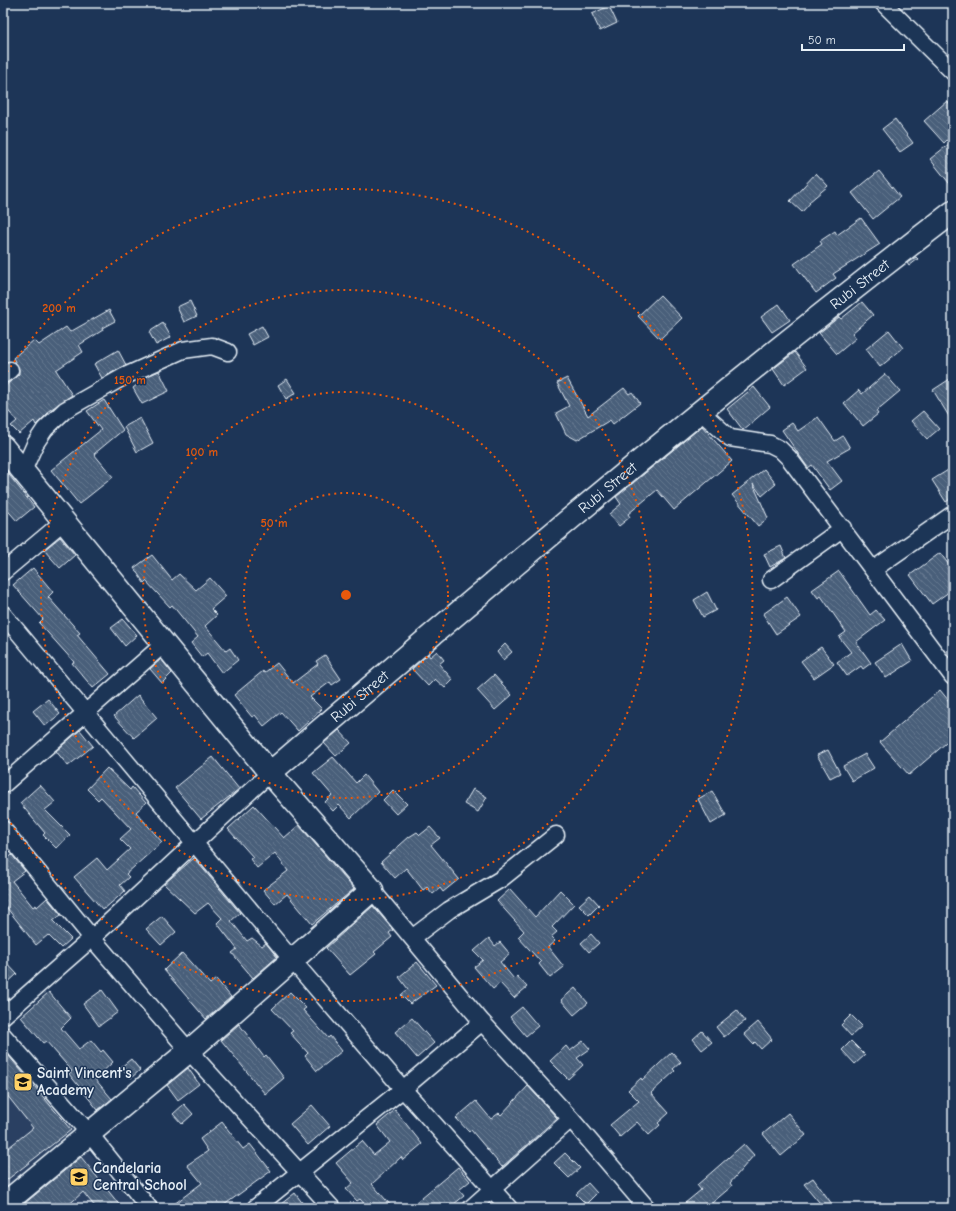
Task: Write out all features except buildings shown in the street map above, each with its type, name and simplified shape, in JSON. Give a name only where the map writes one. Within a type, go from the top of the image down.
[{"type":"street","points":[[883,3],[953,72]]},
{"type":"street","name":"Rubi Street","points":[[270,774],[481,591],[815,318],[953,212]]},
{"type":"street","points":[[23,471],[35,444],[45,429],[65,410],[125,376],[183,350],[212,346],[228,352]]},
{"type":"street","points":[[700,411],[730,438],[754,440],[780,449],[843,528],[953,677]]},
{"type":"street","points":[[3,447],[165,643],[270,774],[372,890],[482,1022],[571,1119],[647,1208]]},
{"type":"street","points":[[874,569],[953,514]]},
{"type":"street","points":[[3,572],[64,521]]},
{"type":"street","points":[[771,580],[843,528]]},
{"type":"street","points":[[3,614],[293,961],[403,1090],[509,1208]]},
{"type":"street","points":[[3,785],[84,712],[165,643]]},
{"type":"street","points":[[3,1016],[92,938],[270,774]]},
{"type":"street","points":[[3,829],[92,938],[189,1051],[332,1208]]},
{"type":"street","points":[[412,938],[449,910],[501,879],[556,835]]},
{"type":"street","points":[[3,1204],[189,1051],[372,890]]},
{"type":"street","points":[[255,1208],[298,1172],[403,1090],[482,1022]]},
{"type":"street","points":[[3,1035],[89,1133],[149,1208]]},
{"type":"street","points":[[471,1208],[571,1119]]},
{"type":"shaded area","name":"Saint Vincent's Academy","points":[[3,1034],[83,1129],[3,1197]]},
{"type":"shaded area","name":"Candelaria Central School","points":[[84,1146],[136,1208],[10,1208]]},
{"type":"place","name":"Saint Vincent's Academy","points":[[23,1082]]},
{"type":"place","name":"Candelaria Central School","points":[[79,1177]]}]
